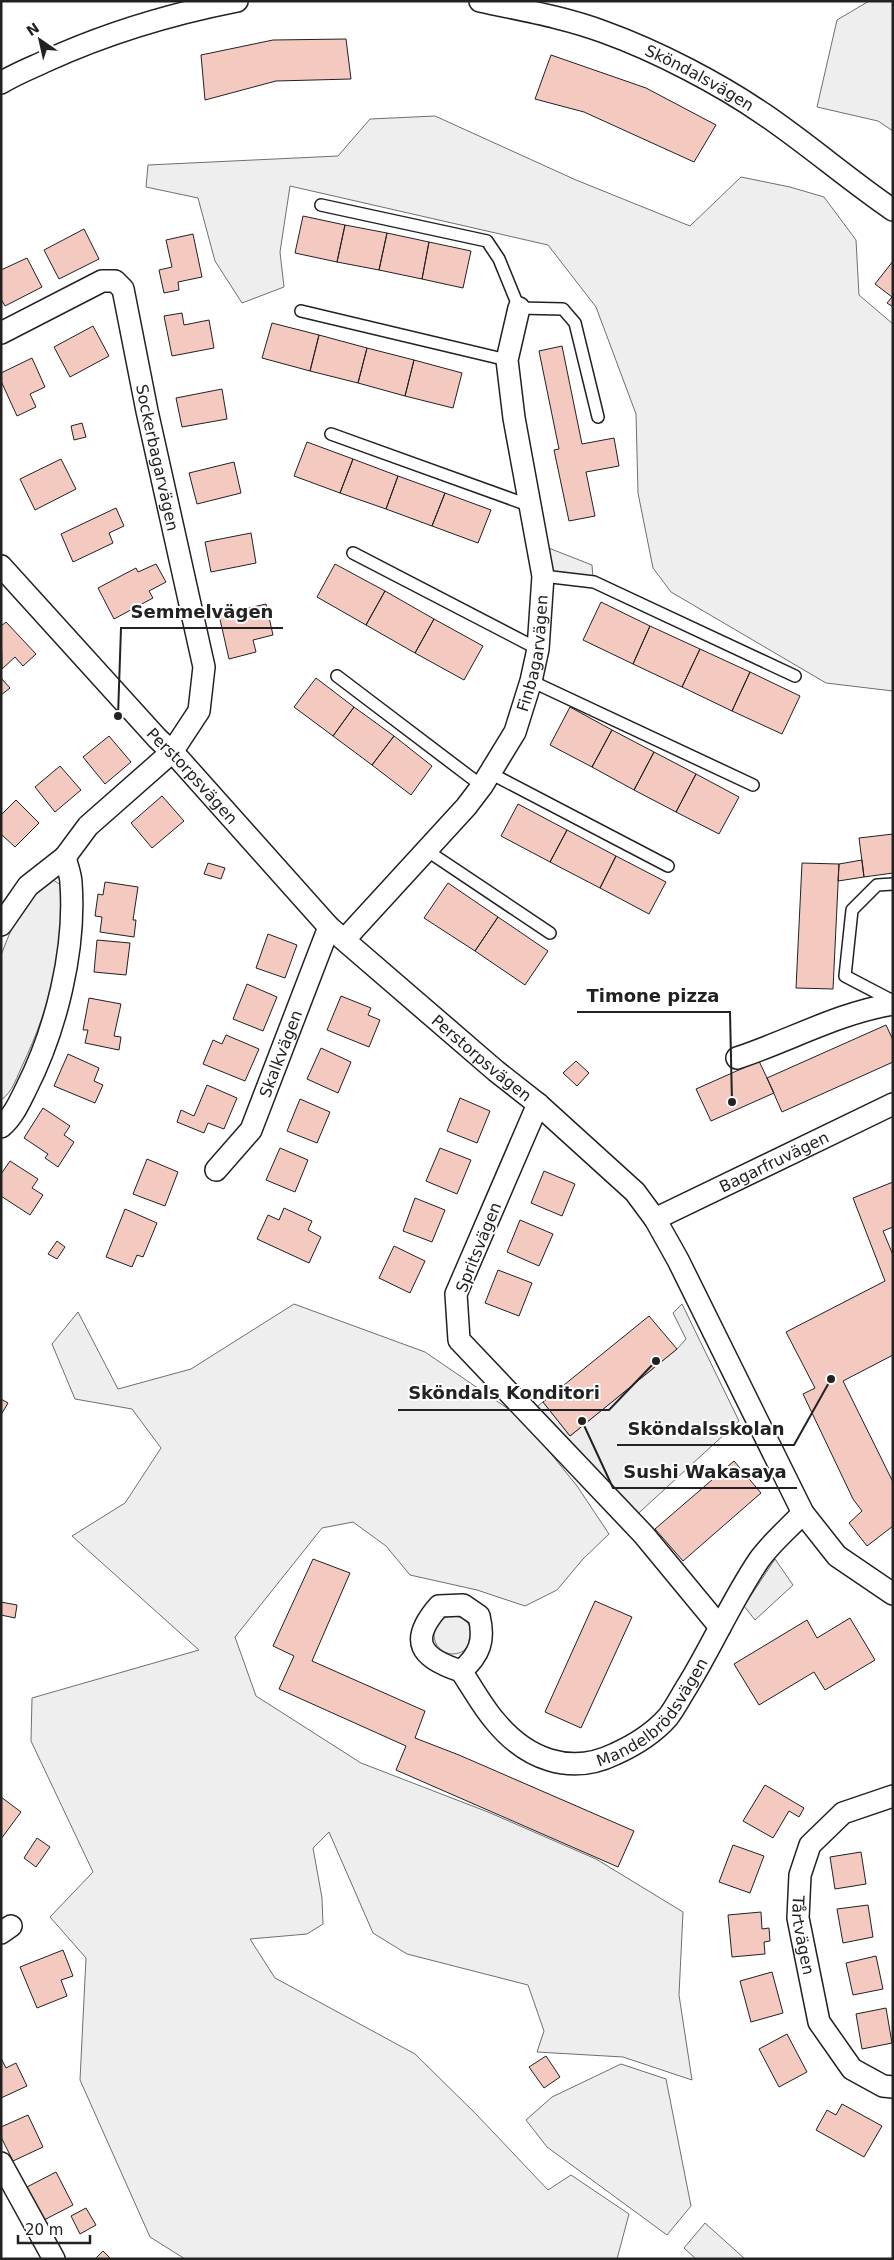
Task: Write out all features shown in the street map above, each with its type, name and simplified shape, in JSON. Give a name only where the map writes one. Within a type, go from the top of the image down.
[{"type":"street","points":[[1,83],[75,48],[129,28],[186,11],[237,1]]},
{"type":"street","name":"Sköndalsvägen","points":[[480,1],[557,17],[605,32],[675,63],[711,82],[765,115],[893,210]]},
{"type":"street","name":"Sockerbagarvägen","points":[[1,333],[102,281],[115,282],[123,289],[147,411],[204,667],[199,710],[172,752]]},
{"type":"street","name":"Finbagarvägen","points":[[337,933],[426,850],[486,779],[515,732],[531,681],[538,649],[543,576],[528,504],[507,360],[519,308]]},
{"type":"street","name":"Perstorpsvägen","points":[[5,576],[172,752],[337,933],[496,1071],[538,1104],[635,1192],[656,1219],[678,1260],[803,1513],[837,1556],[893,1594]]},
{"type":"street","points":[[1,925],[28,886],[65,857],[88,826],[172,752]]},
{"type":"street","points":[[1,1127],[10,1120],[34,1072],[55,1016],[69,947],[71,882],[65,857]]},
{"type":"street","name":"Skalkvägen","points":[[216,1170],[251,1130],[337,933]]},
{"type":"street","points":[[737,1058],[770,1047],[840,1017],[893,1002]]},
{"type":"street","name":"Spritsvägen","points":[[538,1104],[456,1294],[459,1340],[644,1535],[720,1627]]},
{"type":"street","name":"Bagarfruvägen","points":[[656,1219],[893,1104]]},
{"type":"street","name":"Mandelbrödsvägen","points":[[461,1670],[494,1721],[516,1742],[551,1761],[568,1765],[585,1765],[605,1759],[643,1740],[668,1717],[761,1558],[803,1513]]},
{"type":"street","name":"Tårtvägen","points":[[893,1796],[842,1813],[810,1844],[800,1875],[798,1918],[819,2022],[852,2069],[883,2086],[893,2086]]},
{"type":"street","points":[[1,2163],[54,2259]]},
{"type":"lane","points":[[321,205],[487,241],[499,259],[519,308],[563,309],[575,323],[598,418]]},
{"type":"lane","points":[[301,311],[507,360]]},
{"type":"lane","points":[[331,434],[528,504]]},
{"type":"lane","points":[[353,553],[538,649]]},
{"type":"lane","points":[[543,576],[594,582],[795,676]]},
{"type":"lane","points":[[337,676],[486,779],[668,866]]},
{"type":"lane","points":[[531,681],[753,786]]},
{"type":"lane","points":[[426,850],[550,933]]},
{"type":"lane","points":[[893,884],[877,885],[852,910],[845,976],[893,1002]]},
{"type":"shaded area","points":[[869,1],[893,1],[893,131],[878,121],[817,107],[837,20]]},
{"type":"shaded area","points":[[435,116],[576,180],[690,226],[741,177],[790,187],[824,197],[856,240],[859,295],[893,324],[893,691],[826,683],[671,592],[653,568],[638,493],[636,414],[596,307],[548,245],[290,186],[280,252],[284,287],[242,303],[215,261],[198,198],[146,187],[148,165],[338,156],[370,119]]},
{"type":"shaded area","points":[[541,545],[592,565],[593,578],[548,573]]},
{"type":"shaded area","points":[[50,878],[61,885],[62,908],[61,932],[54,977],[33,1043],[12,1088],[1,1100],[1,955],[17,915],[28,899]]},
{"type":"shaded area","points":[[294,1304],[425,1352],[523,1419],[577,1486],[609,1534],[583,1559],[557,1590],[525,1606],[477,1590],[410,1575],[386,1546],[353,1522],[322,1528],[235,1637],[256,1696],[361,1763],[488,1812],[596,1859],[683,1912],[679,1995],[692,2080],[623,2057],[537,2052],[544,2031],[528,1985],[407,1954],[373,1933],[329,1832],[313,1848],[322,1898],[323,1924],[307,1934],[250,1939],[275,1978],[415,2054],[476,2114],[548,2190],[571,2175],[629,2214],[617,2259],[185,2259],[150,2237],[80,2080],[86,1958],[50,1917],[93,1872],[31,1741],[32,1698],[199,1650],[72,1536],[125,1503],[161,1448],[132,1409],[75,1399],[52,1344],[78,1312],[118,1389],[191,1369]]},
{"type":"shaded area","points":[[682,1304],[739,1421],[630,1521],[529,1413],[543,1402],[570,1436],[677,1349],[686,1339],[673,1313]]},
{"type":"shaded area","points":[[775,1559],[793,1585],[755,1620],[744,1606]]},
{"type":"shaded area","points":[[453,1616],[467,1621],[472,1635],[467,1649],[453,1654],[439,1649],[434,1635],[439,1621]]},
{"type":"shaded area","points":[[621,2064],[666,2079],[691,2206],[667,2235],[547,2147],[526,2120],[552,2097]]},
{"type":"shaded area","points":[[705,2223],[745,2259],[696,2259],[684,2248]]},
{"type":"building","points":[[346,39],[351,79],[276,81],[205,100],[201,55],[273,40]]},
{"type":"building","points":[[551,55],[646,88],[716,125],[694,162],[584,112],[535,99]]},
{"type":"building","points":[[303,216],[345,225],[337,262],[295,253]]},
{"type":"building","points":[[345,225],[387,233],[379,270],[337,262]]},
{"type":"building","points":[[84,229],[99,259],[59,279],[44,250]]},
{"type":"building","points":[[387,233],[429,242],[422,279],[379,270]]},
{"type":"building","points":[[193,234],[202,277],[178,282],[179,290],[164,293],[159,270],[172,267],[166,240]]},
{"type":"building","points":[[429,242],[471,251],[463,288],[422,279]]},
{"type":"building","points":[[27,258],[42,287],[5,306],[1,299],[1,270]]},
{"type":"building","points":[[893,261],[893,307],[887,303],[892,297],[875,284]]},
{"type":"building","points":[[182,313],[184,325],[209,320],[214,348],[172,356],[164,316]]},
{"type":"building","points":[[272,323],[319,335],[310,371],[262,358]]},
{"type":"building","points":[[93,326],[109,356],[70,377],[54,347]]},
{"type":"building","points":[[319,335],[367,348],[358,383],[310,371]]},
{"type":"building","points":[[562,346],[582,444],[614,438],[619,466],[586,472],[595,516],[569,521],[554,450],[559,449],[539,351]]},
{"type":"building","points":[[367,348],[414,360],[405,396],[358,383]]},
{"type":"building","points":[[32,358],[45,387],[30,394],[36,407],[17,416],[1,381],[1,373]]},
{"type":"building","points":[[414,360],[462,373],[453,408],[405,396]]},
{"type":"building","points":[[222,389],[227,419],[182,427],[176,398]]},
{"type":"building","points":[[82,423],[86,437],[74,440],[71,426]]},
{"type":"building","points":[[307,442],[353,459],[340,493],[294,476]]},
{"type":"building","points":[[61,459],[76,489],[35,510],[20,479]]},
{"type":"building","points":[[353,459],[398,476],[386,509],[340,493]]},
{"type":"building","points":[[234,462],[241,493],[197,504],[189,473]]},
{"type":"building","points":[[398,476],[445,493],[432,526],[386,509]]},
{"type":"building","points":[[445,493],[491,510],[478,543],[432,526]]},
{"type":"building","points":[[116,508],[124,526],[109,533],[113,543],[73,562],[61,534]]},
{"type":"building","points":[[251,533],[256,563],[211,572],[205,542]]},
{"type":"building","points":[[156,564],[166,582],[149,591],[153,598],[114,619],[98,588],[136,568],[138,572]]},
{"type":"building","points":[[335,564],[385,591],[366,625],[317,597]]},
{"type":"building","points":[[385,591],[434,619],[415,653],[366,625]]},
{"type":"building","points":[[601,602],[650,626],[633,664],[583,640]]},
{"type":"building","points":[[266,604],[273,635],[253,640],[256,652],[229,659],[219,615]]},
{"type":"building","points":[[434,619],[483,646],[464,680],[415,653]]},
{"type":"building","points":[[6,622],[36,654],[23,666],[15,657],[2,669],[1,626]]},
{"type":"building","points":[[650,626],[700,649],[682,687],[633,664]]},
{"type":"building","points":[[700,649],[750,672],[732,711],[682,687]]},
{"type":"building","points":[[750,672],[800,696],[782,734],[732,711]]},
{"type":"building","points":[[1,678],[10,688],[1,695]]},
{"type":"building","points":[[316,678],[354,707],[333,736],[294,707]]},
{"type":"building","points":[[354,707],[394,736],[372,765],[333,736]]},
{"type":"building","points":[[570,707],[612,730],[592,767],[550,745]]},
{"type":"building","points":[[612,730],[654,752],[634,790],[592,767]]},
{"type":"building","points":[[109,736],[131,762],[105,784],[83,757]]},
{"type":"building","points":[[394,736],[432,766],[411,795],[372,765]]},
{"type":"building","points":[[654,752],[696,774],[676,812],[634,790]]},
{"type":"building","points":[[60,766],[81,790],[55,812],[35,787]]},
{"type":"building","points":[[696,774],[739,797],[719,834],[676,812]]},
{"type":"building","points":[[162,796],[184,821],[152,848],[131,823]]},
{"type":"building","points":[[16,800],[39,823],[15,847],[1,834],[1,815]]},
{"type":"building","points":[[518,804],[567,830],[550,862],[501,836]]},
{"type":"building","points":[[567,830],[616,856],[600,888],[550,862]]},
{"type":"building","points":[[893,834],[893,873],[864,877],[859,838]]},
{"type":"building","points":[[616,856],[666,882],[649,914],[600,888]]},
{"type":"building","points":[[862,860],[864,877],[838,881],[839,864]]},
{"type":"building","points":[[208,863],[225,868],[221,879],[204,874]]},
{"type":"building","points":[[802,863],[839,864],[833,989],[796,988]]},
{"type":"building","points":[[105,882],[138,887],[133,920],[136,920],[134,937],[100,932],[102,917],[95,916],[98,894],[103,895]]},
{"type":"building","points":[[448,883],[498,917],[475,951],[424,918]]},
{"type":"building","points":[[498,917],[548,951],[525,985],[475,951]]},
{"type":"building","points":[[268,934],[297,945],[285,978],[256,968]]},
{"type":"building","points":[[97,940],[130,943],[126,975],[94,972]]},
{"type":"building","points":[[247,984],[277,997],[263,1031],[233,1019]]},
{"type":"building","points":[[341,996],[371,1008],[368,1015],[380,1020],[369,1047],[327,1030]]},
{"type":"building","points":[[89,998],[121,1004],[114,1036],[121,1037],[119,1050],[85,1043],[88,1030],[83,1030]]},
{"type":"building","points":[[886,1025],[893,1040],[893,1062],[782,1112],[767,1078]]},
{"type":"building","points":[[226,1035],[259,1049],[245,1081],[203,1064],[213,1040],[222,1044]]},
{"type":"building","points":[[321,1048],[351,1062],[338,1093],[307,1079]]},
{"type":"building","points":[[68,1054],[99,1068],[94,1081],[103,1085],[95,1103],[54,1086]]},
{"type":"building","points":[[576,1061],[589,1073],[577,1086],[563,1073]]},
{"type":"building","points":[[759,1061],[774,1093],[711,1121],[696,1089]]},
{"type":"building","points":[[207,1085],[237,1098],[224,1129],[208,1123],[204,1133],[177,1122],[181,1110],[194,1116]]},
{"type":"building","points":[[460,1098],[490,1111],[477,1143],[447,1131]]},
{"type":"building","points":[[300,1099],[330,1112],[317,1143],[287,1131]]},
{"type":"building","points":[[43,1108],[70,1126],[64,1135],[74,1142],[58,1167],[45,1158],[48,1154],[24,1138]]},
{"type":"building","points":[[280,1148],[308,1160],[295,1192],[266,1180]]},
{"type":"building","points":[[440,1148],[471,1160],[457,1194],[426,1181]]},
{"type":"building","points":[[147,1159],[178,1172],[165,1206],[133,1194]]},
{"type":"building","points":[[10,1161],[38,1179],[32,1188],[43,1195],[30,1215],[1,1196],[1,1174]]},
{"type":"building","points":[[544,1171],[575,1184],[562,1216],[531,1203]]},
{"type":"building","points":[[893,1182],[893,1227],[883,1231],[893,1255],[893,1355],[843,1381],[893,1482],[893,1526],[867,1546],[849,1523],[862,1511],[853,1499],[803,1394],[815,1388],[786,1332],[885,1281],[853,1198]]},
{"type":"building","points":[[415,1198],[445,1210],[432,1242],[403,1231]]},
{"type":"building","points":[[284,1208],[312,1221],[308,1230],[321,1237],[309,1263],[257,1239],[268,1215],[279,1220]]},
{"type":"building","points":[[125,1209],[157,1223],[143,1257],[137,1255],[132,1267],[106,1257]]},
{"type":"building","points":[[520,1220],[553,1234],[539,1266],[507,1252]]},
{"type":"building","points":[[57,1241],[65,1247],[57,1259],[48,1254]]},
{"type":"building","points":[[394,1246],[425,1261],[410,1293],[379,1278]]},
{"type":"building","points":[[498,1270],[532,1283],[519,1316],[485,1303]]},
{"type":"building","points":[[649,1316],[677,1349],[570,1436],[543,1402]]},
{"type":"building","points":[[1,1399],[8,1403],[1,1415]]},
{"type":"building","points":[[734,1461],[761,1493],[683,1561],[655,1529]]},
{"type":"building","points":[[313,1559],[350,1573],[312,1661],[425,1711],[415,1738],[459,1755],[634,1831],[618,1867],[396,1770],[406,1746],[279,1689],[294,1656],[273,1646]]},
{"type":"building","points":[[595,1601],[632,1617],[581,1728],[545,1712]]},
{"type":"building","points":[[1,1602],[17,1605],[15,1618],[1,1615]]},
{"type":"building","points":[[850,1618],[875,1660],[825,1690],[814,1672],[759,1705],[734,1664],[807,1620],[817,1638]]},
{"type":"building","points":[[765,1785],[804,1808],[799,1817],[789,1811],[773,1838],[743,1821]]},
{"type":"building","points":[[1,1797],[21,1812],[1,1839]]},
{"type":"building","points":[[37,1838],[50,1847],[36,1867],[24,1858]]},
{"type":"building","points":[[733,1845],[764,1856],[750,1893],[719,1882]]},
{"type":"building","points":[[861,1852],[866,1884],[835,1889],[830,1857]]},
{"type":"building","points":[[868,1905],[873,1937],[843,1943],[837,1909]]},
{"type":"building","points":[[761,1912],[762,1929],[769,1928],[770,1941],[764,1942],[765,1954],[732,1957],[728,1915]]},
{"type":"building","points":[[63,1950],[73,1976],[61,1980],[67,1996],[37,2008],[20,1967]]},
{"type":"building","points":[[876,1956],[883,1989],[853,1995],[846,1963]]},
{"type":"building","points":[[772,1972],[783,2013],[751,2022],[740,1981]]},
{"type":"building","points":[[886,2008],[892,2043],[862,2049],[856,2014]]},
{"type":"building","points":[[787,2034],[807,2072],[779,2087],[759,2049]]},
{"type":"building","points":[[546,2056],[560,2077],[544,2088],[529,2067]]},
{"type":"building","points":[[1,2058],[6,2068],[16,2063],[27,2086],[1,2098]]},
{"type":"building","points":[[842,2104],[882,2126],[864,2157],[816,2130],[827,2110],[836,2115]]},
{"type":"building","points":[[28,2115],[43,2147],[13,2161],[1,2137],[1,2127]]},
{"type":"building","points":[[56,2172],[73,2205],[44,2220],[27,2187]]},
{"type":"building","points":[[86,2208],[96,2225],[80,2234],[71,2216]]},
{"type":"building","points":[[103,2251],[111,2259],[95,2259]]},
{"type":"place","name":"Semmelvägen","points":[[118,716]]},
{"type":"place","name":"Timone pizza","points":[[732,1102]]},
{"type":"place","name":"Sköndals Konditori","points":[[656,1361]]},
{"type":"place","name":"Sköndalsskolan","points":[[831,1379]]},
{"type":"place","name":"Sushi Wakasaya","points":[[582,1421]]}]
